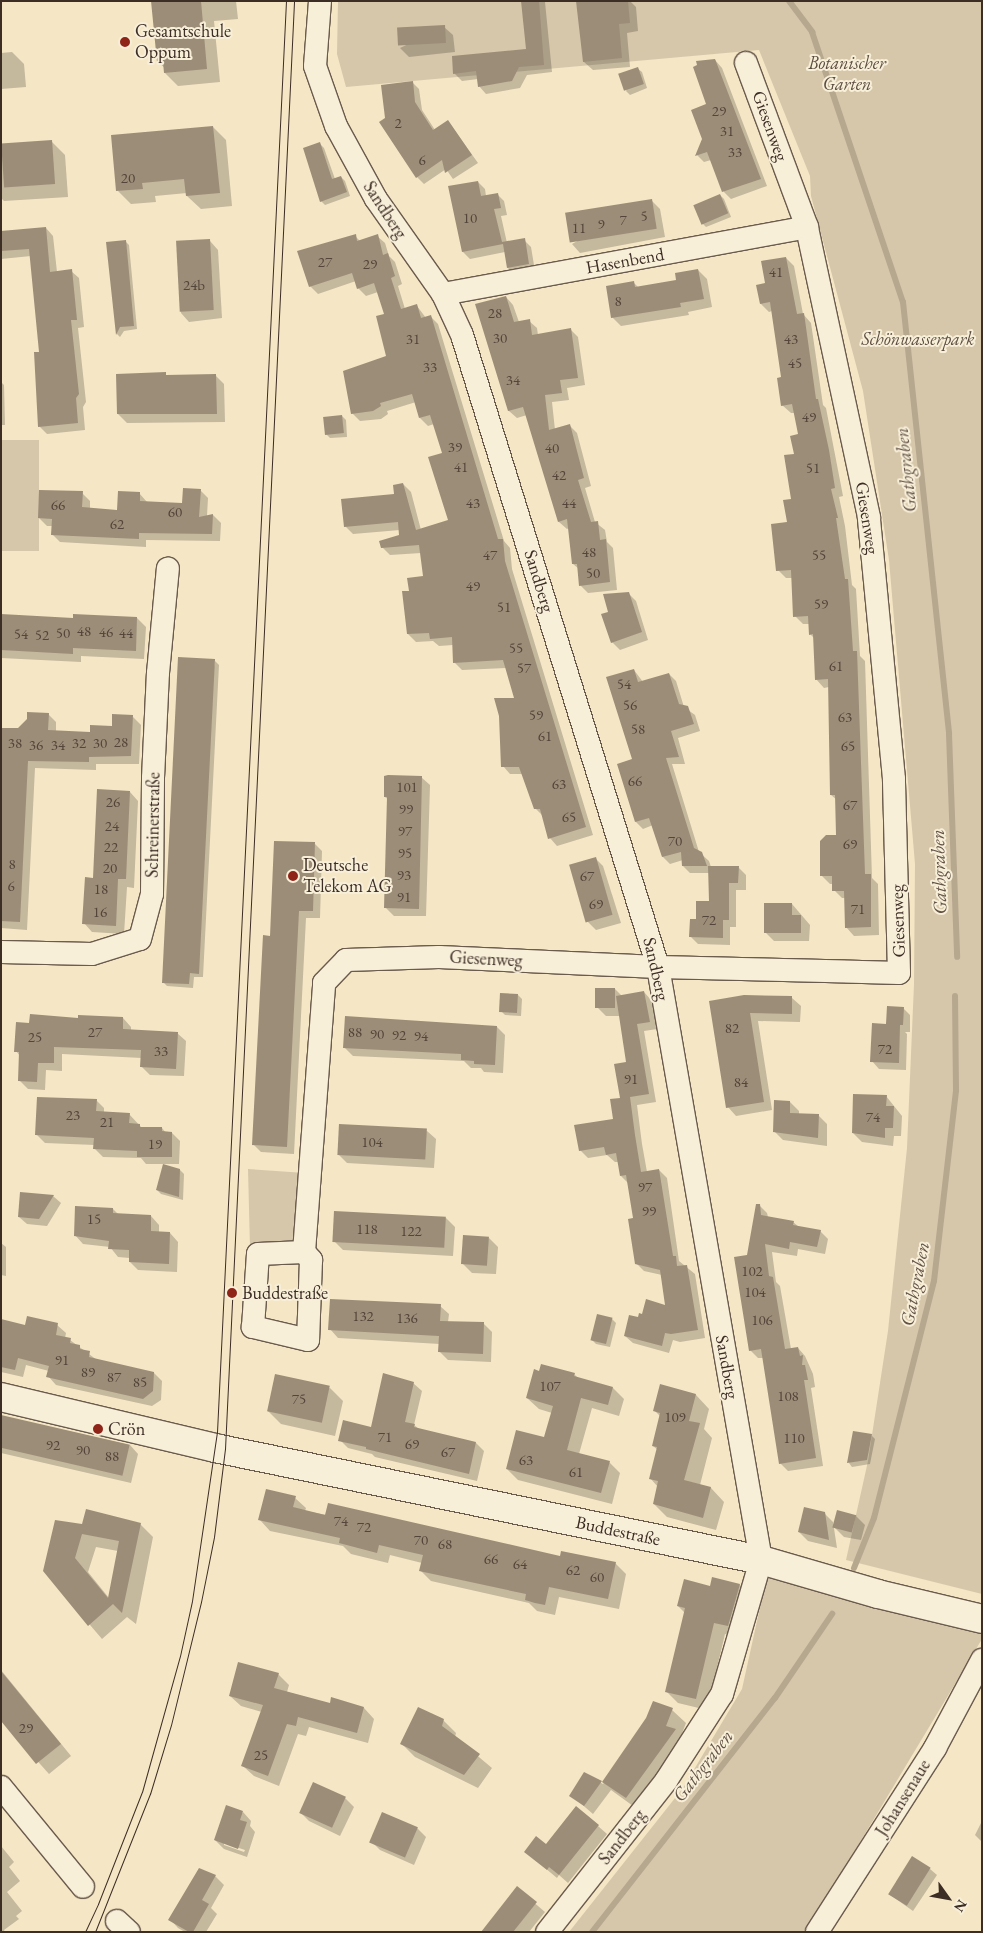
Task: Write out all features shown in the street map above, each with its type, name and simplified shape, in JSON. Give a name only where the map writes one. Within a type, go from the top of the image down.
[{"type":"main road","name":"Buddestraße","points":[[1,1397],[184,1440],[761,1560],[878,1594],[982,1619]]},
{"type":"street","name":"Sandberg","points":[[320,1],[315,66],[336,126],[376,199],[443,294],[462,335],[658,967],[761,1560],[722,1694],[666,1780],[547,1932]]},
{"type":"street","name":"Giesenweg","points":[[304,1252],[324,983],[346,960],[439,957],[658,967],[899,973],[894,779],[869,517],[807,227],[746,62]]},
{"type":"street","name":"Hasenbend","points":[[443,294],[807,227]]},
{"type":"street","name":"Schreinerstraße","points":[[1,952],[92,954],[140,940],[152,894],[158,682],[168,568]]},
{"type":"street","name":"Johansenaue","points":[[818,1932],[935,1748],[982,1660]]},
{"type":"street","points":[[1,1787],[83,1888]]},
{"type":"green space","name":"Schönwasserpark","points":[[338,1],[982,1],[982,1594],[846,1560],[868,1461],[888,1331],[907,1148],[914,984],[915,864],[889,560],[863,391],[811,196],[810,176],[759,50],[346,87],[337,54]]},
{"type":"green space","points":[[1,440],[39,440],[39,551],[1,551]]},
{"type":"green space","points":[[248,1169],[305,1173],[300,1246],[250,1248]]},
{"type":"green space","points":[[767,1576],[982,1627],[982,1639],[818,1912],[803,1932],[569,1932],[683,1788],[742,1689]]},
{"type":"building","name":"Gesamtschule Oppum","points":[[151,1],[201,1],[207,69],[164,73],[163,62],[157,62]]},
{"type":"building","points":[[521,1],[539,1],[544,65],[519,67],[512,81],[478,87],[476,71],[453,74],[452,56],[526,49]]},
{"type":"building","points":[[576,1],[628,1],[630,23],[619,24],[622,58],[583,62]]},
{"type":"building","points":[[445,25],[446,43],[398,45],[397,28]]},
{"type":"building","points":[[715,59],[761,179],[722,192],[707,152],[695,156],[702,139],[691,110],[706,104],[693,67],[697,65],[696,61]]},
{"type":"building","points":[[638,67],[644,84],[624,91],[618,74]]},
{"type":"building","points":[[413,81],[415,102],[433,130],[448,120],[472,155],[445,173],[442,160],[416,178],[379,122],[385,118],[381,85]]},
{"type":"building","points":[[213,126],[220,193],[186,196],[184,179],[142,183],[143,189],[116,191],[111,135]]},
{"type":"building","points":[[52,140],[55,184],[4,187],[1,144]]},
{"type":"building","points":[[320,142],[332,179],[341,176],[347,192],[320,202],[303,148]]},
{"type":"building","points":[[478,181],[481,196],[498,193],[501,208],[494,209],[502,242],[525,238],[529,264],[507,268],[503,244],[462,252],[448,186]]},
{"type":"building","points":[[720,194],[728,213],[702,225],[693,205]]},
{"type":"building","points":[[652,199],[657,229],[570,242],[565,213]]},
{"type":"building","points":[[46,227],[50,272],[72,269],[77,320],[71,320],[79,394],[76,398],[78,423],[38,427],[34,352],[39,352],[29,249],[1,251],[1,231]]},
{"type":"building","points":[[356,234],[357,241],[378,234],[383,255],[388,253],[395,276],[391,278],[401,309],[417,304],[421,318],[431,315],[498,539],[503,539],[505,561],[586,827],[548,839],[540,809],[534,809],[519,767],[501,767],[499,716],[494,698],[514,698],[503,660],[453,663],[452,637],[430,639],[429,633],[407,634],[402,591],[409,591],[407,578],[423,576],[419,545],[381,548],[379,541],[399,535],[398,522],[344,527],[341,499],[394,494],[393,485],[403,483],[416,530],[448,520],[428,457],[442,453],[430,415],[419,418],[412,394],[380,403],[381,406],[373,411],[351,414],[343,371],[386,356],[376,316],[384,314],[374,283],[357,289],[352,273],[309,287],[297,251]]},
{"type":"building","points":[[210,239],[214,310],[180,312],[176,241]]},
{"type":"building","points":[[126,240],[134,326],[120,327],[116,335],[106,242]]},
{"type":"building","points":[[786,257],[797,314],[804,313],[816,399],[818,399],[829,450],[835,488],[831,489],[838,518],[836,518],[845,579],[848,579],[853,651],[857,651],[865,874],[871,874],[871,927],[845,928],[844,891],[832,891],[832,876],[820,876],[820,841],[826,835],[836,835],[835,795],[830,795],[828,679],[815,680],[813,634],[809,635],[808,616],[793,617],[791,570],[776,571],[771,524],[787,522],[783,500],[791,499],[784,455],[794,454],[790,436],[798,434],[792,404],[781,406],[777,378],[781,377],[770,302],[760,304],[756,285],[765,283],[761,261]]},
{"type":"building","points":[[698,269],[704,299],[680,303],[681,307],[611,318],[606,286],[634,281],[635,287],[676,280],[675,273]]},
{"type":"building","points":[[506,296],[514,322],[530,319],[532,335],[571,328],[578,378],[560,380],[562,393],[545,395],[549,430],[570,424],[584,478],[578,480],[591,522],[598,521],[600,540],[606,539],[610,582],[579,586],[577,564],[572,564],[567,519],[558,522],[523,407],[508,411],[475,304]]},
{"type":"building","points":[[166,372],[166,375],[216,374],[217,414],[117,414],[116,374]]},
{"type":"building","points":[[342,415],[344,433],[325,435],[323,417]]},
{"type":"building","points":[[183,488],[201,489],[199,517],[213,514],[212,534],[139,533],[139,539],[51,535],[52,519],[38,518],[39,490],[83,491],[82,507],[117,510],[118,491],[140,492],[140,501],[182,503]]},
{"type":"building","points":[[629,592],[642,632],[611,643],[601,614],[608,612],[603,594]]},
{"type":"building","points":[[1,614],[73,618],[73,614],[137,617],[136,651],[73,648],[73,654],[1,650]]},
{"type":"building","points":[[178,657],[215,659],[199,974],[190,973],[189,984],[162,983]]},
{"type":"building","points":[[634,669],[638,682],[669,673],[679,704],[688,706],[694,724],[671,731],[679,757],[666,758],[694,848],[702,852],[707,866],[682,866],[681,852],[662,857],[649,818],[635,822],[617,764],[632,759],[606,677]]},
{"type":"building","points":[[27,712],[49,713],[48,730],[90,732],[90,725],[112,726],[112,714],[133,715],[131,756],[89,757],[89,762],[28,761],[20,922],[1,921],[1,728],[18,728],[27,719]]},
{"type":"building","points":[[384,776],[422,776],[419,909],[384,908],[387,797],[384,797]]},
{"type":"building","points":[[97,789],[130,791],[126,879],[118,879],[116,926],[82,924],[85,877],[93,878]]},
{"type":"building","points":[[274,841],[315,842],[313,911],[299,911],[287,1147],[252,1145],[263,935],[270,936]]},
{"type":"building","points":[[596,857],[613,915],[586,922],[569,865]]},
{"type":"building","points":[[708,866],[739,866],[738,883],[729,883],[729,920],[723,920],[723,938],[689,937],[690,919],[696,919],[696,901],[709,901]]},
{"type":"building","points":[[764,903],[792,903],[792,915],[801,915],[801,933],[764,933]]},
{"type":"building","points":[[595,988],[615,988],[615,1008],[595,1008]]},
{"type":"building","points":[[644,991],[650,1022],[637,1024],[649,1094],[630,1097],[635,1135],[641,1172],[659,1169],[673,1256],[676,1256],[677,1266],[687,1265],[698,1330],[671,1334],[665,1333],[662,1346],[624,1336],[629,1315],[638,1317],[639,1313],[642,1314],[646,1299],[665,1305],[660,1270],[635,1264],[628,1219],[633,1218],[626,1175],[620,1176],[616,1153],[606,1155],[604,1147],[579,1151],[574,1125],[613,1119],[610,1099],[620,1098],[614,1064],[626,1062],[616,996]]},
{"type":"building","points":[[500,993],[518,994],[517,1013],[499,1012]]},
{"type":"building","points":[[744,995],[792,996],[792,1014],[750,1013],[764,1102],[726,1108],[709,1001]]},
{"type":"building","points":[[887,1006],[904,1007],[903,1025],[900,1025],[899,1063],[870,1062],[872,1023],[886,1024]]},
{"type":"building","points":[[30,1014],[78,1018],[78,1015],[123,1017],[123,1029],[178,1032],[176,1069],[140,1067],[141,1050],[54,1047],[54,1063],[38,1063],[37,1082],[18,1081],[19,1052],[14,1052],[16,1022],[29,1023]]},
{"type":"building","points":[[345,1016],[497,1026],[495,1065],[474,1064],[474,1061],[461,1060],[461,1054],[343,1048]]},
{"type":"building","points":[[853,1094],[887,1095],[886,1106],[894,1106],[893,1128],[885,1128],[885,1138],[852,1133]]},
{"type":"building","points":[[37,1097],[97,1099],[96,1111],[130,1113],[129,1123],[140,1124],[140,1127],[162,1127],[162,1131],[172,1132],[172,1157],[137,1157],[137,1151],[93,1149],[94,1138],[35,1135]]},
{"type":"building","points":[[774,1100],[790,1101],[790,1113],[819,1114],[818,1138],[773,1132]]},
{"type":"building","points":[[339,1124],[427,1129],[425,1160],[337,1155]]},
{"type":"building","points":[[163,1164],[180,1169],[179,1197],[156,1190]]},
{"type":"building","points":[[20,1192],[54,1195],[39,1219],[18,1217]]},
{"type":"building","points":[[756,1204],[760,1204],[761,1215],[794,1221],[793,1225],[821,1230],[817,1247],[790,1242],[789,1249],[765,1244],[769,1276],[773,1277],[785,1349],[798,1347],[800,1356],[803,1355],[802,1365],[805,1365],[808,1380],[804,1380],[816,1458],[779,1464],[761,1349],[749,1351],[734,1257],[747,1255]]},
{"type":"building","points":[[75,1206],[113,1208],[113,1213],[151,1215],[151,1231],[170,1232],[169,1264],[129,1262],[129,1250],[108,1249],[109,1241],[74,1236]]},
{"type":"building","points":[[334,1211],[446,1217],[444,1248],[332,1242]]},
{"type":"building","points":[[463,1235],[489,1237],[487,1266],[461,1264]]},
{"type":"building","points":[[330,1299],[441,1304],[440,1321],[484,1322],[483,1354],[438,1352],[439,1336],[328,1330]]},
{"type":"building","points":[[597,1314],[613,1318],[606,1344],[590,1340]]},
{"type":"building","points":[[27,1316],[58,1323],[56,1335],[71,1338],[70,1343],[80,1345],[80,1349],[90,1351],[89,1357],[154,1372],[153,1391],[143,1399],[46,1377],[49,1366],[18,1358],[15,1370],[1,1367],[1,1319],[25,1325]]},
{"type":"building","points":[[541,1364],[575,1373],[574,1376],[613,1387],[608,1405],[581,1398],[567,1450],[610,1461],[601,1493],[506,1469],[516,1430],[544,1437],[553,1406],[526,1398],[534,1369],[539,1371]]},
{"type":"building","points":[[383,1373],[414,1382],[405,1422],[415,1424],[414,1427],[476,1442],[469,1474],[338,1441],[343,1420],[371,1427]]},
{"type":"building","points":[[275,1374],[330,1386],[322,1423],[267,1411]]},
{"type":"building","points":[[660,1384],[696,1394],[689,1421],[700,1423],[684,1480],[711,1487],[703,1518],[653,1504],[658,1481],[649,1479],[657,1447],[652,1446],[660,1413],[653,1411]]},
{"type":"building","points":[[1,1415],[130,1445],[122,1476],[1,1448]]},
{"type":"building","points":[[853,1431],[872,1434],[867,1460],[847,1463]]},
{"type":"building","points":[[266,1489],[296,1496],[293,1507],[325,1515],[328,1503],[560,1556],[561,1551],[616,1562],[608,1599],[549,1587],[545,1605],[535,1603],[525,1600],[526,1594],[419,1571],[423,1555],[379,1545],[377,1553],[339,1543],[340,1538],[258,1520]]},
{"type":"building","points":[[804,1507],[825,1512],[829,1540],[798,1532]]},
{"type":"building","points":[[86,1509],[141,1523],[122,1613],[113,1604],[88,1626],[43,1571],[55,1520],[82,1524]],"holes":[[[82,1534],[119,1541],[108,1598],[75,1558]]]},
{"type":"building","points":[[837,1510],[856,1515],[852,1533],[832,1527]]},
{"type":"building","points":[[712,1577],[740,1584],[728,1626],[714,1623],[696,1699],[665,1692],[685,1608],[677,1606],[684,1579],[710,1586]]},
{"type":"building","points":[[238,1662],[279,1673],[274,1688],[330,1703],[331,1697],[364,1707],[357,1733],[298,1717],[296,1726],[287,1724],[268,1776],[241,1766],[263,1705],[229,1696]]},
{"type":"building","points":[[1,1671],[61,1744],[36,1764],[1,1721]]},
{"type":"building","points":[[653,1701],[673,1708],[666,1726],[676,1729],[626,1798],[602,1782],[646,1718]]},
{"type":"building","points":[[418,1707],[444,1719],[442,1726],[480,1754],[464,1775],[400,1744]]},
{"type":"building","points":[[584,1772],[602,1781],[584,1806],[569,1796]]},
{"type":"building","points":[[313,1782],[346,1797],[332,1828],[299,1813]]},
{"type":"building","points":[[226,1805],[243,1811],[240,1820],[247,1822],[238,1849],[214,1840]]},
{"type":"building","points":[[576,1806],[599,1825],[559,1875],[549,1867],[547,1870],[524,1852],[536,1836],[546,1844]]},
{"type":"building","points":[[382,1812],[418,1827],[405,1858],[369,1842]]},
{"type":"building","points":[[912,1856],[931,1868],[907,1906],[888,1894]]},
{"type":"building","points":[[199,1868],[216,1875],[202,1900],[209,1904],[193,1932],[189,1932],[168,1920]]},
{"type":"building","points":[[517,1886],[537,1902],[513,1932],[481,1932]]},
{"type":"waterway","name":"Gathgraben","points":[[789,1],[812,32],[903,302],[949,734],[957,957]]},
{"type":"waterway","name":"Gathgraben","points":[[854,1568],[874,1518],[934,1281],[956,1090],[955,996]]},
{"type":"waterway","name":"Gathgraben","points":[[592,1932],[775,1698],[832,1614]]},
{"type":"tram line","points":[[85,1932],[142,1792],[180,1656],[192,1601],[217,1432],[286,1]]},
{"type":"tram line","points":[[95,1932],[150,1794],[171,1725],[201,1602],[214,1537],[225,1449],[294,1]]},
{"type":"place","name":"Gesamtschule Oppum","points":[[125,42]]},
{"type":"place","name":"Deutsche Telekom AG","points":[[293,876]]},
{"type":"place","name":"Buddestraße","points":[[232,1293]]},
{"type":"place","name":"Crön","points":[[98,1429]]},
{"type":"park label","name":"Botanischer Garten","points":[[847,74]]}]
